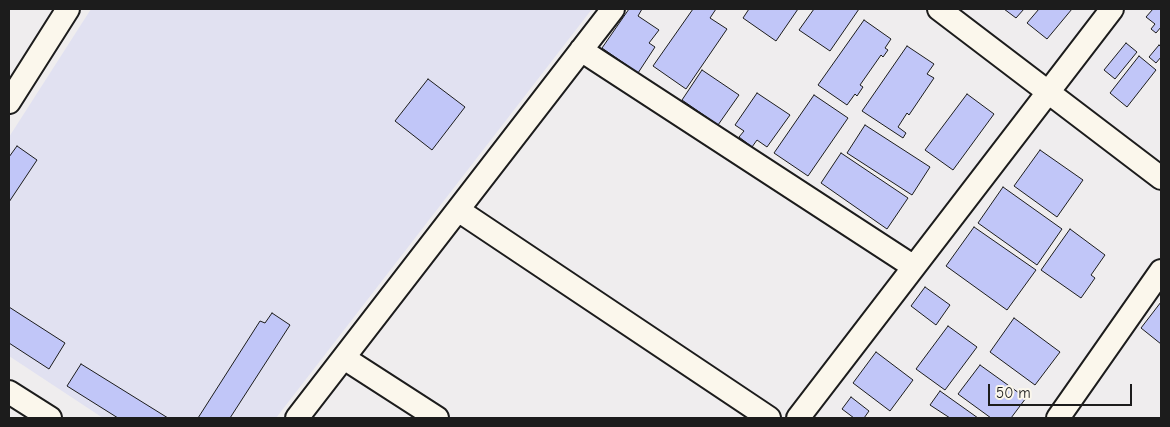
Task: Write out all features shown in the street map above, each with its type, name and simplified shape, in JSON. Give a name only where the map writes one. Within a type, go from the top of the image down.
[{"type":"street","points":[[9,102],[68,9]]},
{"type":"street","points":[[298,418],[613,9]]},
{"type":"street","points":[[939,9],[1161,178]]},
{"type":"street","points":[[798,418],[1112,9]]},
{"type":"street","points":[[581,50],[914,267]]},
{"type":"street","points":[[458,210],[769,418]]},
{"type":"street","points":[[1058,418],[1161,271]]},
{"type":"street","points":[[344,358],[437,418]]},
{"type":"street","points":[[9,392],[50,418]]},
{"type":"shaded area","points":[[91,9],[592,9],[276,418],[103,418],[9,356],[9,137]]},
{"type":"building","points":[[629,9],[642,9],[638,16],[659,30],[649,43],[655,47],[638,73],[602,48]]},
{"type":"building","points":[[693,9],[716,9],[710,18],[727,29],[686,89],[653,66]]},
{"type":"building","points":[[749,9],[798,9],[776,41],[743,18]]},
{"type":"building","points":[[814,9],[859,9],[830,51],[799,30]]},
{"type":"building","points":[[1004,9],[1024,9],[1016,18]]},
{"type":"building","points":[[1039,9],[1072,9],[1047,39],[1027,23]]},
{"type":"building","points":[[1153,9],[1161,9],[1161,27],[1156,33],[1151,29],[1155,24],[1146,17]]},
{"type":"building","points":[[864,20],[891,39],[885,48],[888,50],[883,57],[881,55],[860,85],[863,87],[857,96],[855,94],[847,105],[818,85]]},
{"type":"building","points":[[1126,43],[1137,52],[1115,79],[1104,70]]},
{"type":"building","points":[[1159,45],[1161,47],[1161,57],[1156,63],[1149,57]]},
{"type":"building","points":[[907,46],[934,64],[927,74],[934,78],[909,115],[907,113],[898,127],[906,133],[903,138],[862,111]]},
{"type":"building","points":[[1139,56],[1156,70],[1127,107],[1110,93]]},
{"type":"building","points":[[702,70],[739,95],[718,125],[682,100]]},
{"type":"building","points":[[428,79],[465,107],[432,150],[395,121]]},
{"type":"building","points":[[757,93],[790,115],[767,147],[757,140],[752,147],[739,137],[744,131],[735,125]]},
{"type":"building","points":[[967,94],[994,114],[953,170],[925,150]]},
{"type":"building","points":[[814,95],[848,118],[808,176],[774,153]]},
{"type":"building","points":[[865,125],[930,167],[912,195],[847,153]]},
{"type":"building","points":[[17,146],[37,160],[9,202],[9,157]]},
{"type":"building","points":[[1040,150],[1083,180],[1057,217],[1014,186]]},
{"type":"building","points":[[841,153],[908,198],[887,229],[821,183]]},
{"type":"building","points":[[1003,187],[1062,229],[1037,265],[978,223]]},
{"type":"building","points":[[974,227],[1036,270],[1007,310],[946,266]]},
{"type":"building","points":[[1070,229],[1105,255],[1091,275],[1095,278],[1081,298],[1041,270]]},
{"type":"building","points":[[925,287],[950,305],[936,325],[911,306]]},
{"type":"building","points":[[1161,302],[1161,344],[1141,328]]},
{"type":"building","points":[[9,307],[65,343],[49,369],[9,343]]},
{"type":"building","points":[[272,313],[290,325],[230,418],[198,418],[260,321],[265,323]]},
{"type":"building","points":[[1014,318],[1060,352],[1035,385],[990,352]]},
{"type":"building","points":[[948,326],[977,347],[945,390],[916,369]]},
{"type":"building","points":[[876,352],[913,380],[890,411],[853,383]]},
{"type":"building","points":[[81,364],[168,418],[118,418],[67,386]]},
{"type":"building","points":[[980,365],[1026,398],[1011,418],[991,418],[958,394]]},
{"type":"building","points":[[940,391],[978,418],[950,418],[930,405]]},
{"type":"building","points":[[851,397],[869,411],[864,418],[854,418],[842,409]]}]
